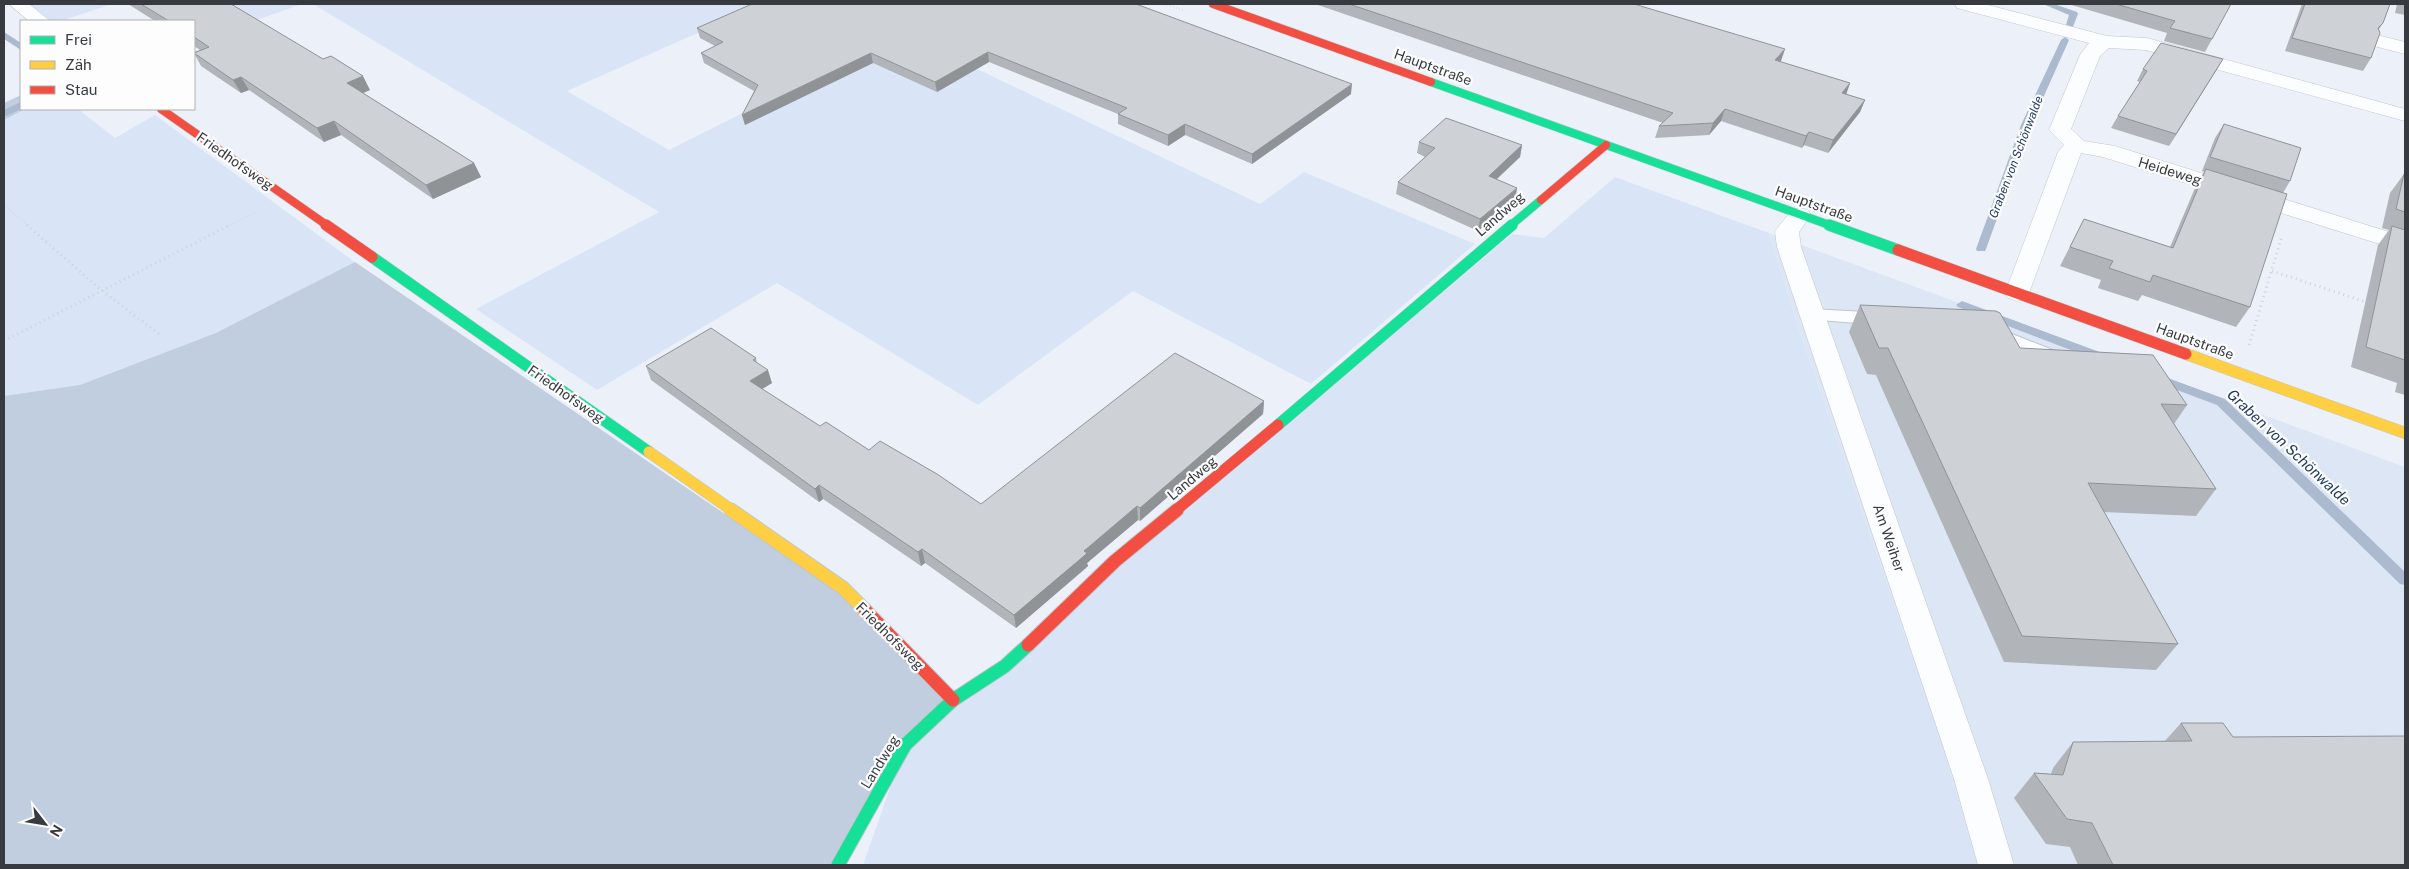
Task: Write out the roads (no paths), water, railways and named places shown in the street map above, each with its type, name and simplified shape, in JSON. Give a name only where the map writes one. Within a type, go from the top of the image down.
[{"type":"street","points":[[18,4],[40,20]]},
{"type":"street","name":"Hauptstraße","points":[[1213,4],[2405,433]]},
{"type":"street","points":[[1964,4],[2106,42],[2147,44],[2405,115]]},
{"type":"street","points":[[2017,293],[2069,152],[2077,146],[2060,130],[2090,55],[2096,47],[2106,42]]},
{"type":"street","points":[[2381,42],[2405,48]]},
{"type":"street","name":"Friedhofsweg","points":[[162,110],[843,588],[953,700]]},
{"type":"street","name":"Landweg","points":[[838,865],[906,745],[953,700],[1005,666],[1059,617],[1115,561],[1194,497],[1606,145]]},
{"type":"street","name":"Heideweg","points":[[2077,146],[2107,151],[2405,245]]},
{"type":"street","name":"Am Weiher","points":[[1800,215],[1787,231],[1789,247],[1971,779],[1996,865]]},
{"type":"lane","points":[[1812,315],[1897,320]]},
{"type":"lane","points":[[1973,324],[2048,355]]},
{"type":"waterway","name":"Graben von Schönwalde","points":[[2047,4],[2074,14],[2070,25]]},
{"type":"waterway","points":[[4,35],[20,46]]},
{"type":"waterway","name":"Graben von Schönwalde","points":[[1981,249],[2026,125],[2065,40]]},
{"type":"waterway","points":[[4,114],[20,106]]},
{"type":"waterway","name":"Graben von Schönwalde","points":[[1962,305],[2101,357]]},
{"type":"waterway","name":"Graben von Schönwalde","points":[[2157,378],[2221,402],[2405,580]]}]
